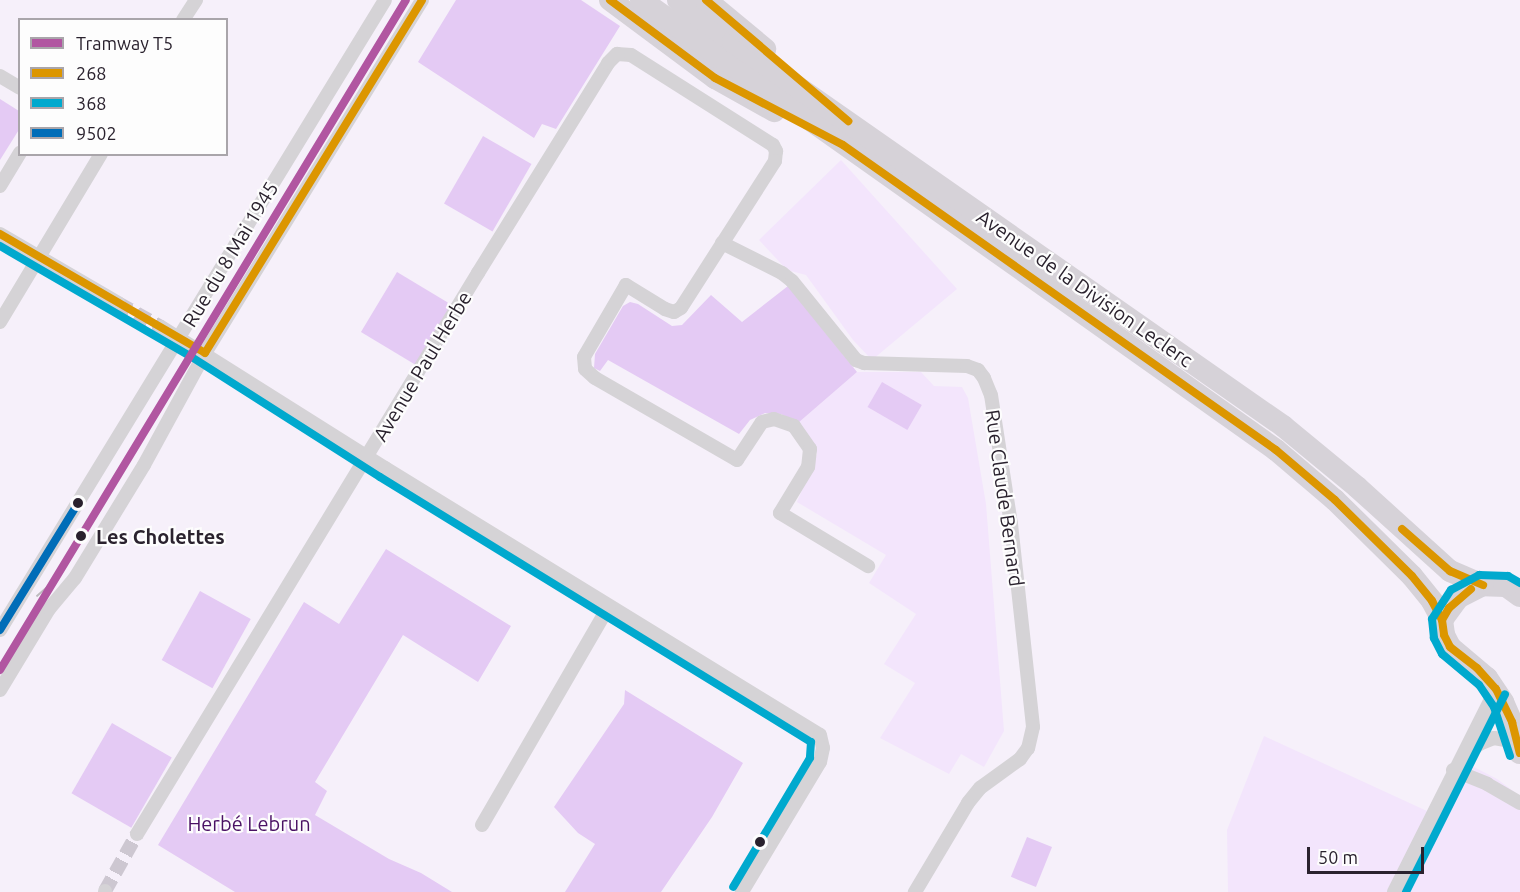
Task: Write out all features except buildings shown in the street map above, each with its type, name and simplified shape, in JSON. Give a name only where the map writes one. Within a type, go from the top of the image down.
[{"type":"main road","points":[[610,0],[715,78],[758,103],[848,135]]},
{"type":"main road","name":"Avenue de la Division Leclerc","points":[[641,0],[848,135],[1283,426],[1357,487],[1450,571],[1483,585],[1506,586],[1520,596]]},
{"type":"main road","name":"Avenue de la Division Leclerc","points":[[678,0],[848,135],[1276,450],[1335,500],[1412,576],[1432,601],[1443,620],[1444,635],[1450,647],[1477,668],[1496,689],[1508,711],[1518,747]]},
{"type":"main road","points":[[706,0],[848,135]]},
{"type":"main road","points":[[1443,620],[1458,598],[1483,585]]},
{"type":"street","points":[[184,18],[196,0]]},
{"type":"street","name":"Rue du 8 Mai 1945","points":[[0,630],[384,0]]},
{"type":"street","name":"Rue du 8 Mai 1945","points":[[0,690],[49,609],[75,578],[140,472],[205,353],[422,0]]},
{"type":"street","name":"Avenue Paul Herbe","points":[[137,834],[491,252],[608,63],[617,54],[631,55],[772,145],[776,151],[775,161],[722,243]]},
{"type":"street","points":[[0,76],[18,87]]},
{"type":"street","points":[[0,186],[18,156]]},
{"type":"street","points":[[0,322],[100,156]]},
{"type":"street","points":[[0,234],[118,303]]},
{"type":"street","points":[[722,243],[681,308],[674,312],[626,285],[584,357],[585,369],[595,378],[737,460],[762,422],[774,419],[794,426],[810,449],[808,467],[780,513],[868,566]]},
{"type":"street","name":"Rue Claude Bernard","points":[[722,243],[782,273],[792,281],[856,360],[864,363],[967,366],[978,370],[991,395],[1011,524],[1033,727],[1028,748],[1020,759],[980,788],[968,803],[915,892]]},
{"type":"street","points":[[161,327],[820,735],[823,748],[820,762],[742,892]]},
{"type":"street","points":[[482,825],[609,606]]},
{"type":"street","points":[[1394,892],[1496,689]]},
{"type":"street","points":[[1456,765],[1484,741],[1500,738],[1518,747]]},
{"type":"street","points":[[1456,765],[1520,803]]},
{"type":"shaded area","points":[[841,160],[957,289],[872,360],[853,340],[806,275],[787,270],[759,240]]},
{"type":"shaded area","points":[[857,372],[921,372],[934,386],[962,387],[968,398],[986,504],[1004,731],[984,767],[961,754],[949,774],[880,738],[915,683],[884,664],[916,614],[869,583],[886,555],[797,502],[817,454],[798,423]]},
{"type":"shaded area","points":[[1264,736],[1440,817],[1472,766],[1497,779],[1520,796],[1520,892],[1228,892],[1227,830]]},
{"type":"green space","points":[[456,0],[581,0],[620,26],[556,129],[542,124],[534,138],[418,62]]},
{"type":"green space","points":[[0,99],[18,110],[18,131],[0,160]]},
{"type":"green space","points":[[483,136],[531,164],[492,232],[444,204]]},
{"type":"green space","points":[[397,272],[454,306],[418,366],[361,332]]},
{"type":"green space","points":[[788,286],[857,372],[798,423],[781,414],[765,413],[750,420],[739,434],[608,360],[600,371],[594,368],[595,354],[623,306],[630,302],[638,304],[672,326],[682,325],[711,295],[742,322]]},
{"type":"green space","points":[[882,382],[922,405],[907,430],[868,407]]},
{"type":"green space","name":"Herbé Lebrun","points":[[386,549],[511,626],[478,682],[403,635],[315,782],[327,791],[315,815],[389,859],[421,873],[452,892],[235,892],[158,845],[304,602],[339,624]]},
{"type":"green space","points":[[200,591],[251,619],[212,688],[162,660]]},
{"type":"green space","points":[[625,690],[743,763],[712,817],[661,892],[565,892],[595,844],[578,833],[554,807],[624,704]]},
{"type":"green space","points":[[112,723],[172,758],[131,828],[72,793]]},
{"type":"green space","points":[[1027,837],[1052,847],[1036,887],[1011,877]]},
{"type":"tunnel","points":[[118,303],[161,327]]},
{"type":"tunnel","points":[[105,891],[137,834]]},
{"type":"tram line","name":"T5","points":[[0,670],[406,0]]},
{"type":"tram line","points":[[37,596],[54,581]]},
{"type":"transit line","name":"268","points":[[0,234],[205,353],[422,0]]},
{"type":"transit line","name":"268","points":[[610,0],[715,78],[843,145],[1276,450],[1335,500],[1412,576],[1432,601],[1442,620]]},
{"type":"transit line","name":"268","points":[[706,0],[848,121]]},
{"type":"transit line","name":"368","points":[[0,246],[190,356],[380,477],[811,742],[810,758],[733,887]]},
{"type":"transit line","name":"9502","points":[[0,630],[78,503]]},
{"type":"transit line","name":"268","points":[[1402,529],[1450,571],[1483,585]]},
{"type":"transit line","name":"368","points":[[1510,756],[1494,707],[1479,685],[1442,654],[1434,638],[1432,619],[1451,590],[1479,575],[1508,576],[1520,583]]},
{"type":"transit line","name":"268","points":[[1471,589],[1449,608],[1442,620],[1444,635],[1450,647],[1477,668],[1496,689],[1512,722],[1520,753]]},
{"type":"transit line","name":"368","points":[[1406,892],[1505,694]]},
{"type":"place","name":"Les Cholettes","points":[[81,536]]}]
